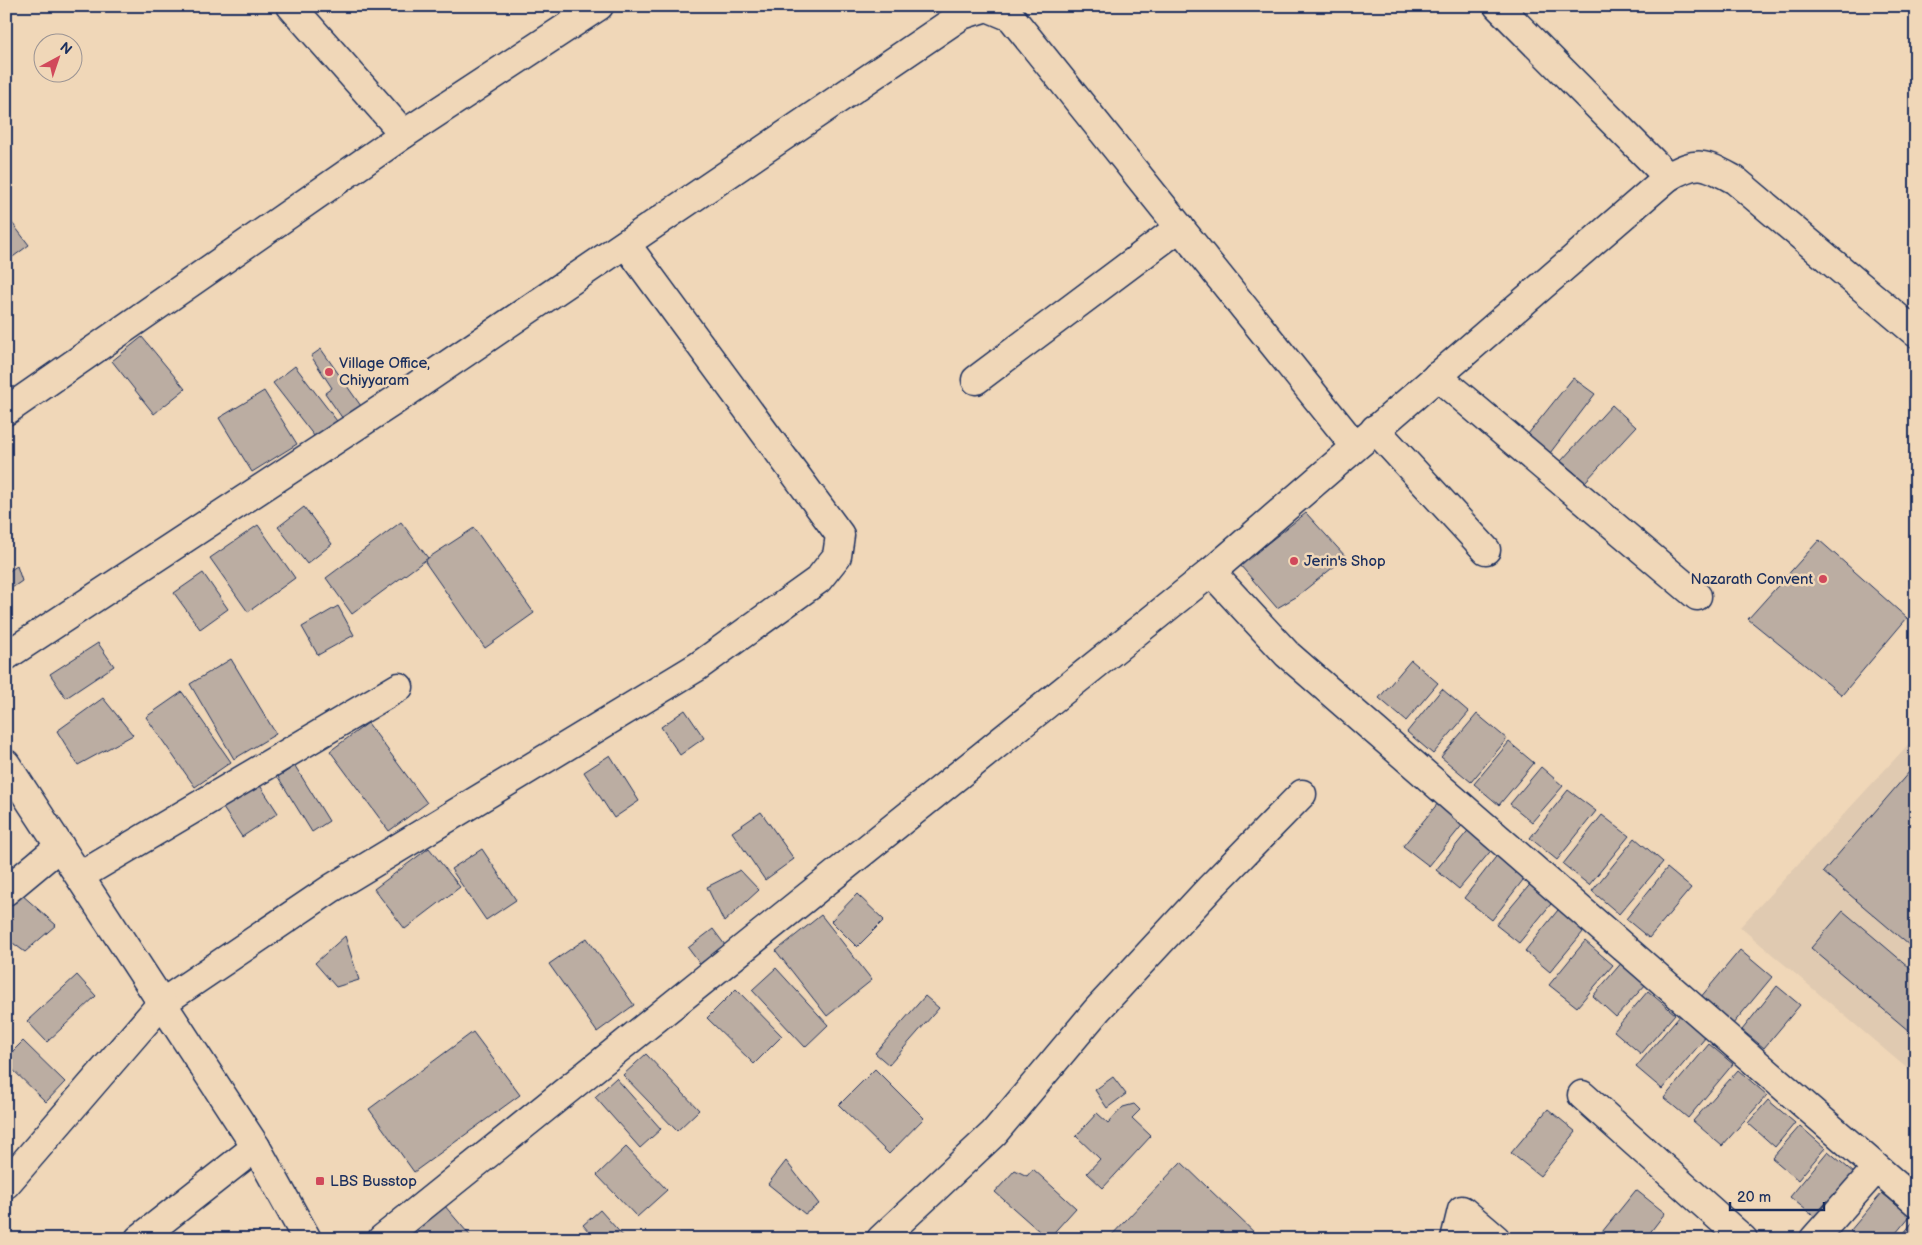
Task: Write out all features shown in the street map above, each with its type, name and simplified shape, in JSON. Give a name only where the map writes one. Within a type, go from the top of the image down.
[{"type":"street","points":[[292,6],[404,134]]},
{"type":"street","points":[[6,411],[404,134],[599,6]]},
{"type":"street","points":[[1498,6],[1668,177]]},
{"type":"street","points":[[6,656],[328,444],[962,15],[986,7],[1011,17],[1180,227],[1365,438],[1486,550]]},
{"type":"street","points":[[382,1239],[1212,572],[1668,177],[1688,165],[1710,167],[1735,180],[1916,333]]},
{"type":"street","points":[[976,380],[1180,227]]},
{"type":"street","points":[[6,1184],[162,1003],[332,888],[697,666],[818,580],[837,556],[840,535],[626,244]]},
{"type":"street","points":[[1437,376],[1697,596]]},
{"type":"street","points":[[1212,572],[1287,654],[1380,733],[1876,1169],[1916,1202]]},
{"type":"street","points":[[80,876],[399,686]]},
{"type":"street","points":[[6,764],[256,1147],[307,1239]]},
{"type":"street","points":[[881,1239],[994,1133],[1098,1010],[1210,888],[1302,794]]},
{"type":"street","points":[[6,891],[60,846]]},
{"type":"street","points":[[1582,1095],[1743,1239]]},
{"type":"street","points":[[140,1239],[256,1147]]},
{"type":"street","points":[[1814,1239],[1876,1169]]},
{"type":"street","points":[[1455,1239],[1462,1210],[1496,1239]]},
{"type":"shaded area","points":[[1916,736],[1916,1076],[1740,927]]},
{"type":"building","points":[[6,215],[29,245],[6,262]]},
{"type":"building","points":[[142,337],[185,389],[154,414],[112,361]]},
{"type":"building","name":"Village Office, Chiyyaram","points":[[321,349],[361,406],[343,419],[325,393],[332,388],[311,356]]},
{"type":"building","points":[[295,366],[340,425],[318,441],[273,383]]},
{"type":"building","points":[[1573,378],[1595,394],[1547,457],[1524,439]]},
{"type":"building","points":[[264,391],[297,444],[252,472],[219,418]]},
{"type":"building","points":[[1612,405],[1636,427],[1585,482],[1561,461]]},
{"type":"building","points":[[304,507],[332,544],[307,564],[278,527]]},
{"type":"building","name":"Jerin's Shop","points":[[1306,513],[1346,557],[1296,597],[1277,608],[1240,565]]},
{"type":"building","points":[[401,522],[428,558],[352,614],[326,578]]},
{"type":"building","points":[[258,525],[295,578],[248,612],[210,558]]},
{"type":"building","points":[[474,528],[534,613],[485,648],[425,562],[428,558]]},
{"type":"building","name":"Nazarath Convent","points":[[1819,540],[1907,618],[1842,695],[1748,619]]},
{"type":"building","points":[[17,566],[22,581],[6,592],[6,573]]},
{"type":"building","points":[[203,573],[228,609],[200,629],[174,593]]},
{"type":"building","points":[[338,606],[354,635],[318,655],[302,627]]},
{"type":"building","points":[[98,643],[114,666],[66,698],[50,674]]},
{"type":"building","points":[[231,659],[276,734],[234,759],[190,684]]},
{"type":"building","points":[[1411,660],[1438,683],[1406,721],[1379,698]]},
{"type":"building","points":[[1442,689],[1469,712],[1433,754],[1407,732]]},
{"type":"building","points":[[182,692],[231,762],[195,787],[146,717]]},
{"type":"building","points":[[103,698],[133,735],[78,765],[57,731]]},
{"type":"building","points":[[685,710],[704,738],[680,755],[661,727]]},
{"type":"building","points":[[1477,714],[1507,739],[1471,782],[1441,757]]},
{"type":"building","points":[[368,723],[427,803],[389,831],[330,751]]},
{"type":"building","points":[[1509,742],[1534,763],[1499,805],[1474,784]]},
{"type":"building","points":[[610,755],[639,801],[614,818],[584,772]]},
{"type":"building","points":[[1916,764],[1916,951],[1823,872]]},
{"type":"building","points":[[295,766],[329,821],[312,832],[278,777]]},
{"type":"building","points":[[1541,767],[1563,786],[1532,822],[1510,804]]},
{"type":"building","points":[[259,784],[278,813],[242,837],[223,808]]},
{"type":"building","points":[[1568,790],[1596,811],[1557,860],[1530,838]]},
{"type":"building","points":[[1443,797],[1468,818],[1429,866],[1403,846]]},
{"type":"building","points":[[761,812],[794,859],[765,880],[732,832]]},
{"type":"building","points":[[1602,815],[1629,836],[1589,885],[1563,864]]},
{"type":"building","points":[[1475,822],[1499,841],[1459,889],[1436,870]]},
{"type":"building","points":[[1635,838],[1663,862],[1619,914],[1592,891]]},
{"type":"building","points":[[429,848],[460,887],[405,929],[374,889]]},
{"type":"building","points":[[482,849],[516,900],[486,920],[451,869]]},
{"type":"building","points":[[1502,849],[1530,871],[1492,920],[1464,898]]},
{"type":"building","points":[[1667,868],[1691,888],[1649,938],[1626,919]]},
{"type":"building","points":[[740,870],[759,890],[724,922],[707,887]]},
{"type":"building","points":[[1533,881],[1555,899],[1519,943],[1496,925]]},
{"type":"building","points":[[12,886],[56,925],[25,952],[6,938],[6,893]]},
{"type":"building","points":[[857,894],[884,920],[857,947],[831,921]]},
{"type":"building","points":[[1562,905],[1588,926],[1550,972],[1525,951]]},
{"type":"building","points":[[1843,911],[1916,973],[1916,1037],[1811,948]]},
{"type":"building","points":[[821,915],[872,980],[827,1016],[776,951]]},
{"type":"building","points":[[713,929],[725,945],[700,964],[688,948]]},
{"type":"building","points":[[345,936],[359,980],[336,987],[315,963]]},
{"type":"building","points":[[587,938],[634,1005],[597,1032],[549,964]]},
{"type":"building","points":[[1585,941],[1613,965],[1577,1007],[1549,985]]},
{"type":"building","points":[[1740,950],[1772,977],[1732,1025],[1700,998]]},
{"type":"building","points":[[1624,960],[1648,982],[1616,1017],[1593,996]]},
{"type":"building","points":[[776,968],[828,1025],[805,1047],[752,990]]},
{"type":"building","points":[[77,975],[96,996],[47,1042],[27,1021]]},
{"type":"building","points":[[1777,986],[1800,1005],[1764,1048],[1742,1030]]},
{"type":"building","points":[[736,989],[782,1036],[754,1064],[707,1018]]},
{"type":"building","points":[[1648,991],[1675,1014],[1641,1054],[1614,1031]]},
{"type":"building","points":[[925,996],[939,1008],[889,1065],[875,1053]]},
{"type":"building","points":[[1680,1015],[1706,1037],[1662,1089],[1636,1067]]},
{"type":"building","points":[[473,1032],[520,1095],[414,1172],[369,1109]]},
{"type":"building","points":[[23,1041],[65,1082],[46,1102],[6,1063],[6,1058]]},
{"type":"building","points":[[1709,1044],[1733,1064],[1688,1118],[1664,1098]]},
{"type":"building","points":[[646,1054],[699,1110],[677,1131],[623,1075]]},
{"type":"building","points":[[875,1069],[924,1118],[889,1154],[839,1105]]},
{"type":"building","points":[[1738,1070],[1767,1095],[1722,1146],[1693,1121]]},
{"type":"building","points":[[1113,1077],[1126,1094],[1107,1108],[1095,1090]]},
{"type":"building","points":[[616,1078],[661,1129],[640,1148],[595,1097]]},
{"type":"building","points":[[1768,1100],[1795,1123],[1775,1147],[1748,1123]]},
{"type":"building","points":[[1134,1104],[1140,1110],[1132,1118],[1151,1136],[1103,1188],[1087,1173],[1100,1159],[1076,1136],[1097,1113],[1108,1123],[1123,1107]]},
{"type":"building","points":[[1548,1109],[1576,1132],[1540,1176],[1511,1153]]},
{"type":"building","points":[[1800,1126],[1825,1148],[1798,1180],[1772,1158]]},
{"type":"building","points":[[626,1147],[667,1190],[637,1217],[597,1175]]},
{"type":"building","points":[[1828,1151],[1854,1173],[1817,1219],[1790,1197]]},
{"type":"building","points":[[786,1161],[819,1204],[805,1214],[768,1184]]},
{"type":"building","points":[[1181,1162],[1261,1239],[1108,1239]]},
{"type":"building","points":[[1033,1169],[1076,1208],[1048,1239],[995,1192],[1015,1170],[1027,1176]]},
{"type":"building","points":[[1636,1190],[1665,1213],[1645,1239],[1611,1239],[1602,1232]]},
{"type":"building","points":[[1882,1193],[1910,1216],[1891,1239],[1860,1239],[1850,1231]]},
{"type":"building","points":[[444,1205],[473,1239],[422,1239],[414,1230]]},
{"type":"building","points":[[600,1210],[624,1237],[623,1239],[595,1239],[583,1225]]},
{"type":"building","points":[[1916,1218],[1916,1239],[1899,1239]]},
{"type":"building","points":[[574,1231],[581,1239],[564,1239]]},
{"type":"place","name":"Village Office, Chiyyaram","points":[[329,372]]},
{"type":"place","name":"Jerin's Shop","points":[[1294,561]]},
{"type":"place","name":"Nazarath Convent","points":[[1823,579]]},
{"type":"place","name":"LBS Busstop","points":[[320,1181]]}]
